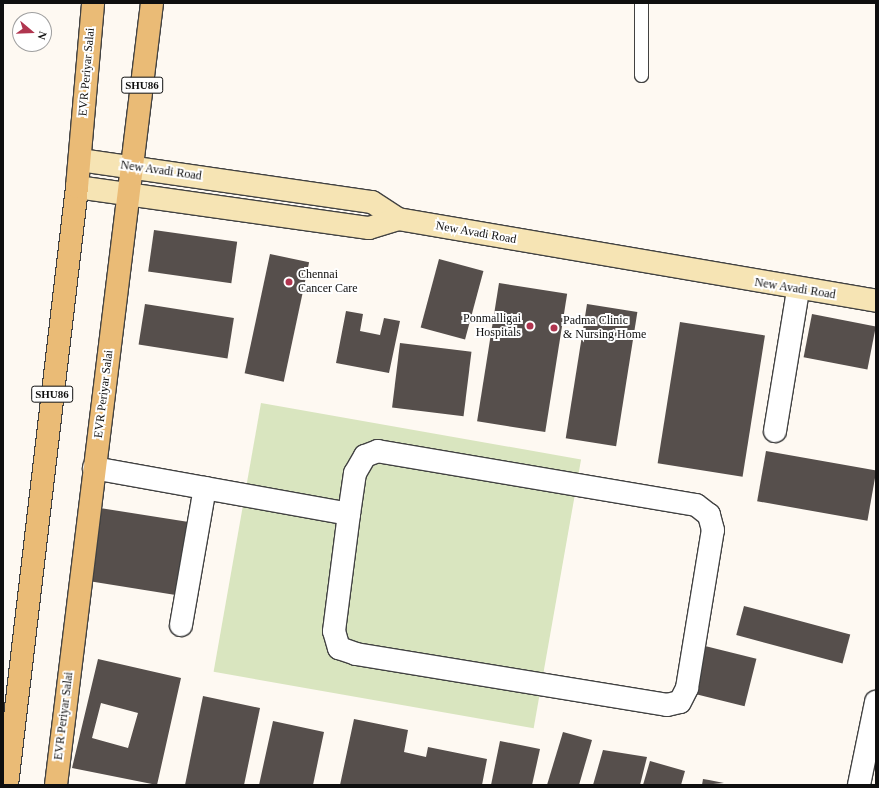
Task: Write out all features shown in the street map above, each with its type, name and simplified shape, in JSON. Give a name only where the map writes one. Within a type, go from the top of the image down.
[{"type":"main road","name":"EVR Periyar Salai","points":[[7,785],[77,188],[93,3]]},
{"type":"main road","name":"EVR Periyar Salai","points":[[56,785],[152,3]]},
{"type":"main road","name":"New Avadi Road","points":[[80,160],[372,202],[398,219],[798,290],[876,301]]},
{"type":"main road","points":[[77,188],[368,228],[398,219]]},
{"type":"street","points":[[775,431],[798,290]]},
{"type":"street","points":[[378,451],[696,506],[709,515],[713,530],[687,688],[680,702],[659,704],[356,654],[339,648],[334,631],[349,514],[355,473],[364,456],[378,451]]},
{"type":"street","points":[[94,468],[349,514]]},
{"type":"street","points":[[181,625],[206,488]]},
{"type":"street","points":[[859,785],[876,702]]},
{"type":"lane","points":[[641,3],[641,75]]},
{"type":"green space","points":[[261,403],[581,459],[534,728],[214,672]]},
{"type":"building","points":[[154,230],[237,242],[231,283],[148,272]]},
{"type":"building","points":[[270,254],[309,262],[284,382],[245,373]]},
{"type":"building","points":[[439,259],[483,271],[465,339],[421,328]]},
{"type":"building","points":[[499,283],[567,294],[545,432],[477,421]]},
{"type":"building","points":[[145,304],[234,318],[227,359],[139,344]]},
{"type":"building","points":[[587,304],[637,312],[616,446],[566,438]]},
{"type":"building","points":[[346,311],[363,314],[360,331],[380,335],[384,318],[400,321],[389,373],[336,363]]},
{"type":"building","points":[[812,314],[876,326],[867,370],[804,357]]},
{"type":"building","points":[[680,322],[765,335],[743,477],[658,463]]},
{"type":"building","points":[[400,343],[471,352],[464,416],[392,408]]},
{"type":"building","points":[[766,451],[876,470],[867,521],[757,501]]},
{"type":"building","points":[[100,508],[192,523],[180,596],[88,581]]},
{"type":"building","points":[[744,606],[850,634],[842,663],[736,635]]},
{"type":"building","points":[[705,646],[756,659],[745,706],[693,694]]},
{"type":"building","points":[[98,659],[181,678],[157,785],[72,768]],"holes":[[[101,703],[138,713],[128,748],[92,738]]]},
{"type":"building","points":[[203,696],[260,708],[244,785],[185,785]]},
{"type":"building","points":[[354,719],[408,730],[404,752],[426,757],[428,747],[487,759],[482,785],[340,785]]},
{"type":"building","points":[[273,721],[324,732],[313,785],[259,785]]},
{"type":"building","points":[[563,732],[592,740],[579,785],[547,785]]},
{"type":"building","points":[[500,741],[540,749],[532,785],[491,785]]},
{"type":"building","points":[[603,750],[647,757],[640,785],[593,785]]},
{"type":"building","points":[[650,761],[685,771],[681,785],[643,785]]},
{"type":"building","points":[[703,779],[709,780],[724,783],[702,785]]},
{"type":"place","name":"Chennai Cancer Care","points":[[289,282]]},
{"type":"place","name":"Ponmalligai Hospitals","points":[[530,326]]},
{"type":"place","name":"Padma Clinic & Nursing Home","points":[[554,328]]}]
